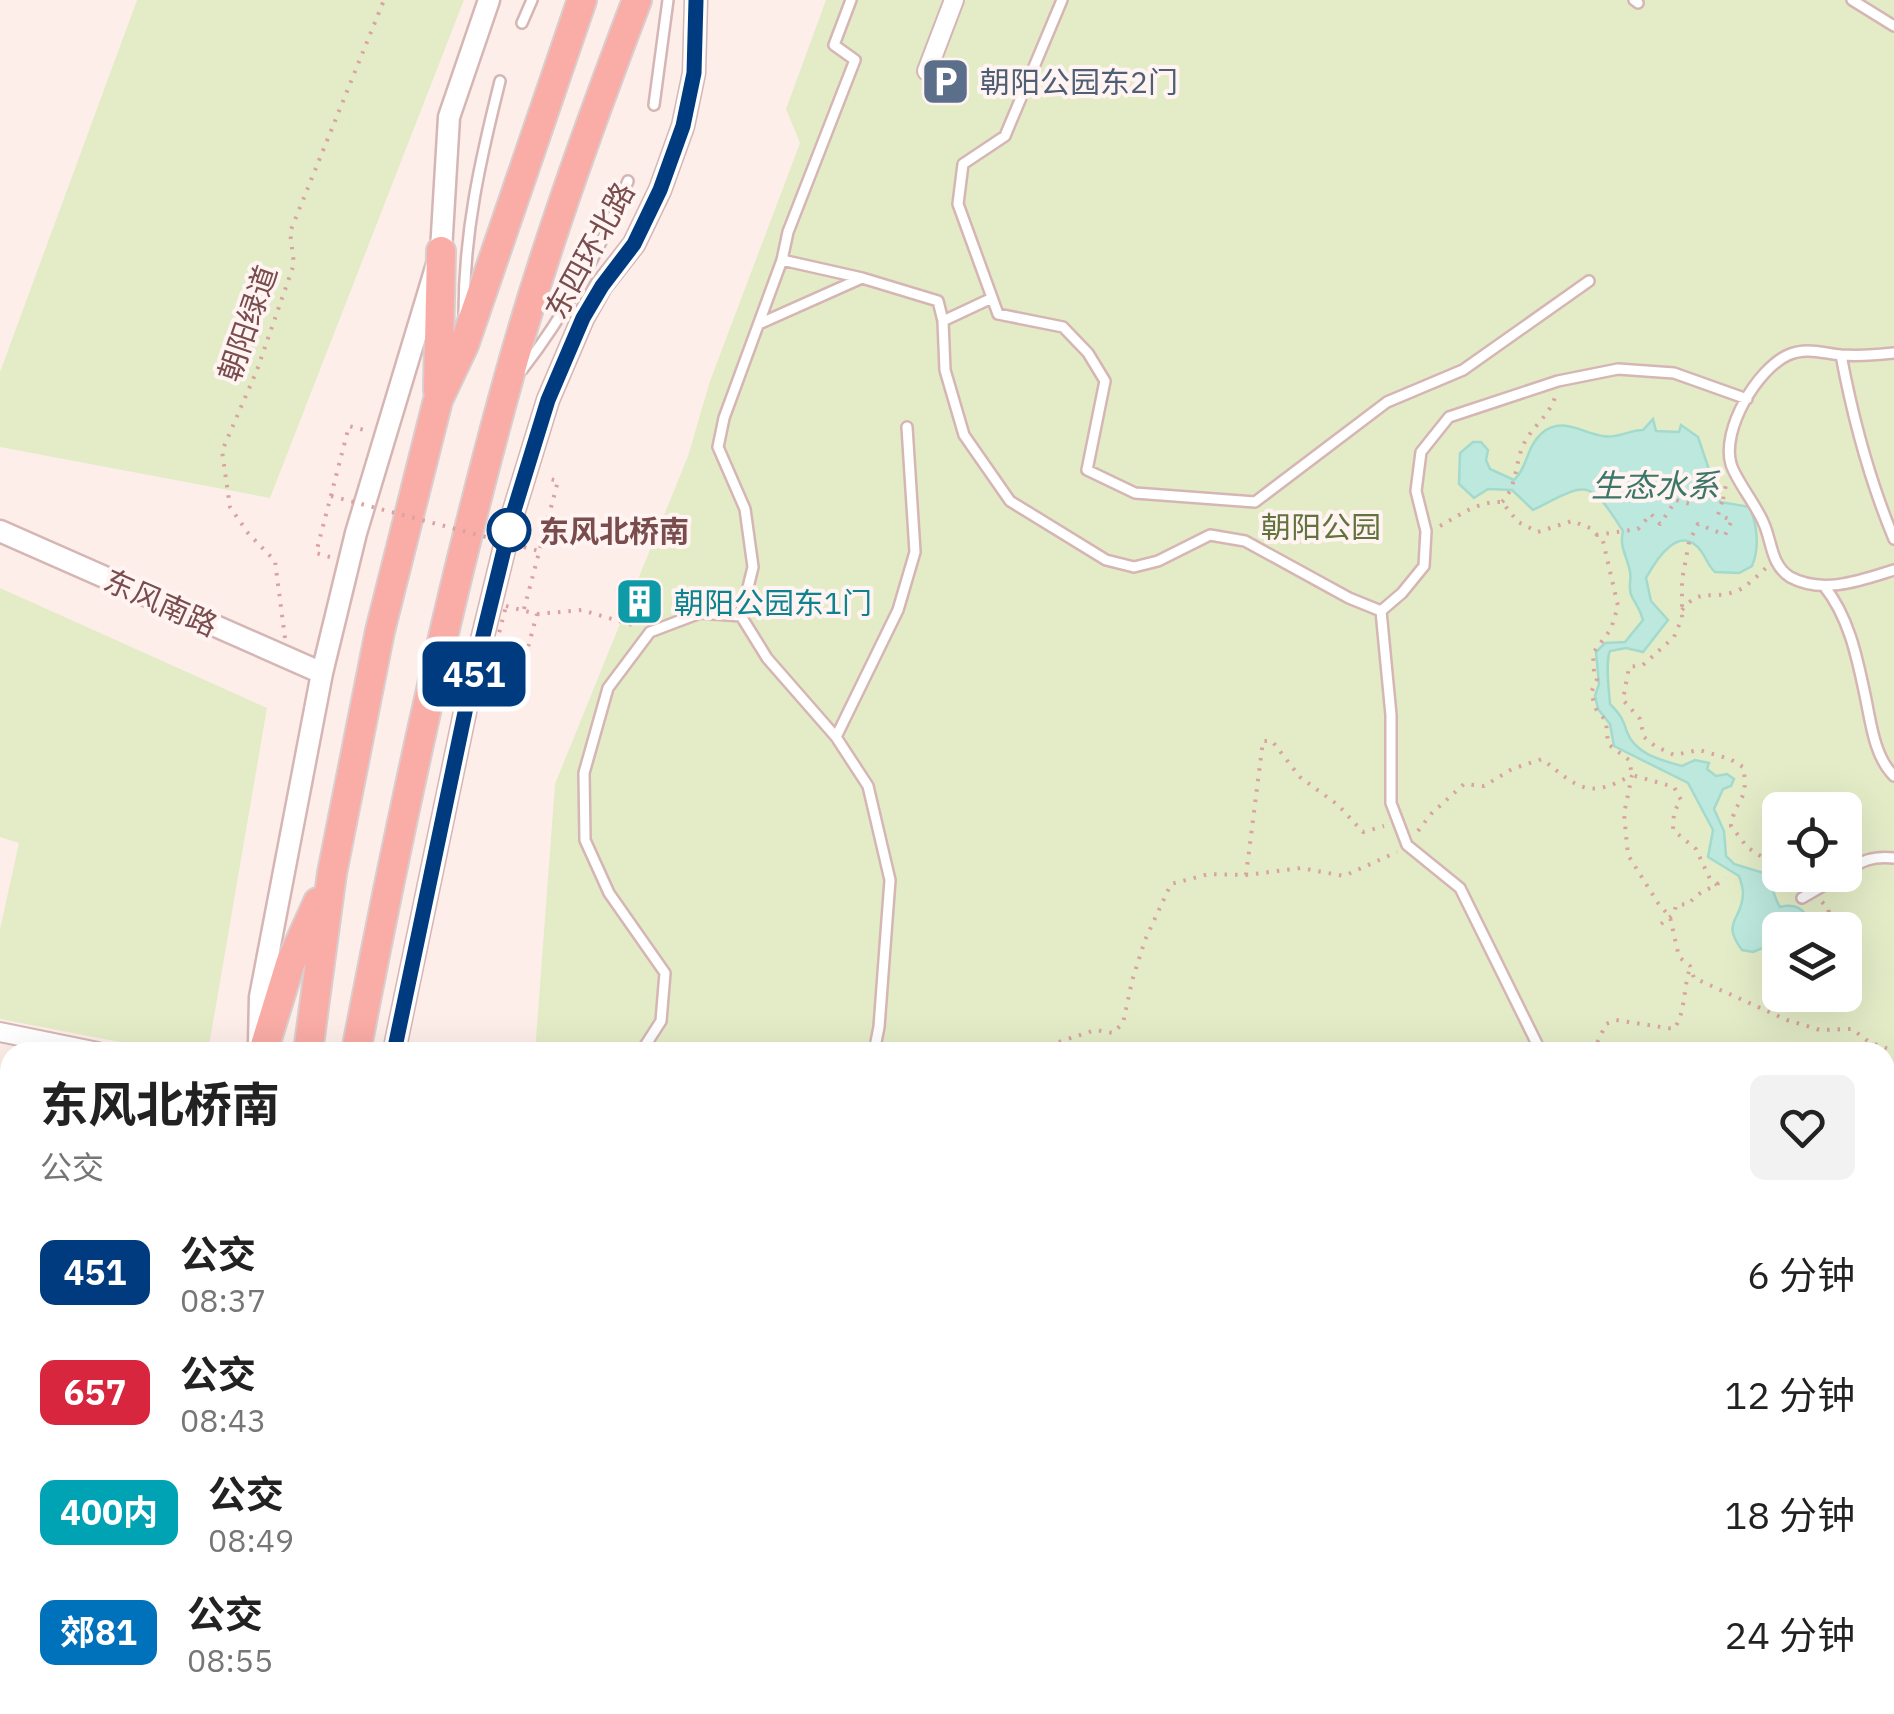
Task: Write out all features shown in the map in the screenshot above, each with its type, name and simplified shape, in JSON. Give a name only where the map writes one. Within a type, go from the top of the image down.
[{"type":"highway","points":[[309,1042],[332,873],[380,632],[438,400],[464,345],[582,0]]},
{"type":"highway","name":"东四环北路","points":[[358,1042],[436,665],[504,392],[592,118],[637,0]]},
{"type":"highway","points":[[438,400],[441,251]]},
{"type":"highway","points":[[264,1042],[290,964],[332,873]]},
{"type":"highway","points":[[376,946],[376,1042]]},
{"type":"street","points":[[261,1042],[260,997],[322,672],[356,533],[441,251],[448,117],[489,0]]},
{"type":"street","name":"东四环北路","points":[[396,1042],[469,693],[512,517],[548,400],[583,318],[634,244],[660,190],[683,126],[694,73],[696,0]]},
{"type":"street","points":[[927,71],[954,0]]},
{"type":"street","name":"东风南路","points":[[0,531],[322,672]]},
{"type":"street","points":[[0,1032],[49,1042]]},
{"type":"lane","points":[[522,22],[532,0]]},
{"type":"lane","points":[[654,105],[668,0]]},
{"type":"lane","points":[[851,0],[834,45],[855,60],[788,232],[782,260],[724,418],[718,447],[744,509],[753,567],[741,616],[767,658],[836,736],[868,786],[890,880],[876,1042]]},
{"type":"lane","points":[[1062,0],[1005,136],[963,164],[958,204],[998,314],[1063,327],[1088,353],[1105,381],[1087,470],[1135,493],[1255,502],[1387,402],[1462,370],[1589,281]]},
{"type":"lane","points":[[1852,0],[1894,26]]},
{"type":"lane","points":[[464,345],[464,259],[476,180],[500,81]]},
{"type":"lane","points":[[504,392],[538,349],[610,224],[628,181]]},
{"type":"lane","points":[[782,260],[938,301],[946,370],[964,435],[1010,501],[1106,560],[1134,567],[1158,561],[1210,535],[1244,541],[1381,611]]},
{"type":"lane","points":[[758,324],[862,278]]},
{"type":"lane","points":[[943,320],[992,298]]},
{"type":"lane","points":[[1894,354],[1842,355],[1808,350],[1786,356],[1759,378],[1730,441],[1730,465],[1758,508],[1769,534],[1774,561],[1791,577],[1824,586],[1855,583],[1894,570]]},
{"type":"lane","points":[[1842,355],[1850,406],[1871,484],[1894,539]]},
{"type":"lane","points":[[1381,611],[1402,594],[1424,566],[1426,531],[1416,491],[1421,452],[1449,417],[1558,381],[1618,369],[1674,374],[1747,399]]},
{"type":"lane","points":[[836,736],[898,610],[916,552],[907,427]]},
{"type":"lane","points":[[1824,586],[1845,618],[1876,744],[1894,776]]},
{"type":"lane","points":[[1381,611],[1391,715],[1392,804],[1398,822],[1407,845],[1460,888],[1536,1042]]},
{"type":"lane","points":[[647,1042],[661,1021],[666,973],[608,893],[585,840],[584,773],[608,688],[650,632],[700,613],[741,616]]},
{"type":"lane","points":[[1862,861],[1877,856],[1894,858]]},
{"type":"lane","points":[[1802,898],[1812,892]]},
{"type":"path","name":"朝阳绿道","points":[[286,657],[275,561],[230,507],[222,452],[294,264],[290,232],[384,0]]},
{"type":"path","points":[[1426,531],[1464,509],[1502,502],[1510,495],[1521,449],[1532,428],[1553,406],[1558,381]]},
{"type":"path","points":[[316,554],[350,426]]},
{"type":"path","points":[[524,609],[558,481]]},
{"type":"path","points":[[1596,535],[1638,528],[1650,514],[1660,524],[1676,500],[1690,504],[1693,490],[1723,500],[1718,515],[1732,520],[1725,535],[1698,524],[1688,542],[1682,610],[1674,637],[1643,664],[1629,667],[1623,700],[1640,719],[1644,737],[1655,746],[1674,755],[1699,750],[1743,767],[1747,786],[1744,800],[1733,810],[1730,826],[1747,848],[1762,858]]},
{"type":"path","points":[[331,496],[539,552]]},
{"type":"path","points":[[1502,502],[1518,522],[1538,532],[1572,521],[1590,528],[1602,542],[1618,606],[1612,629],[1593,653],[1598,679],[1591,693],[1596,709],[1606,720],[1608,744],[1629,760],[1632,775],[1624,814],[1628,855],[1670,917],[1680,957],[1690,966],[1694,978],[1756,1008],[1820,1030],[1852,1030],[1869,1042]]},
{"type":"path","points":[[1682,610],[1690,600],[1708,593],[1734,592],[1774,561]]},
{"type":"path","points":[[537,614],[517,688],[486,680],[506,606],[537,614],[582,610],[650,632]]},
{"type":"path","points":[[1246,875],[1263,742],[1272,742],[1300,777],[1338,805],[1363,832],[1398,822]]},
{"type":"path","points":[[1632,775],[1674,787],[1680,800],[1672,830],[1696,849],[1710,880],[1718,885]]},
{"type":"path","points":[[1661,924],[1676,905],[1689,904],[1697,893],[1718,885],[1725,877]]},
{"type":"path","points":[[1059,1042],[1095,1030],[1112,1033],[1123,1024],[1141,954],[1171,884]]},
{"type":"path","points":[[1598,1042],[1606,1024],[1616,1020],[1674,1029],[1683,1016],[1690,966]]},
{"type":"green space","points":[[137,0],[464,0],[270,498],[0,447],[0,372]]},
{"type":"green space","name":"朝阳公园","points":[[826,0],[1894,0],[1894,1042],[536,1042],[555,784],[688,456],[710,381],[800,143],[786,109]]},
{"type":"green space","points":[[0,588],[267,708],[210,1042],[120,1042],[0,1019],[0,929],[19,843],[0,837]]},
{"type":"water","name":"生态水系","points":[[1653,419],[1656,431],[1679,432],[1681,425],[1698,437],[1720,502],[1750,507],[1756,529],[1752,566],[1739,573],[1715,572],[1693,543],[1677,542],[1670,546],[1646,578],[1651,601],[1668,620],[1643,652],[1626,648],[1610,651],[1608,669],[1610,704],[1636,746],[1682,766],[1695,760],[1709,763],[1707,769],[1716,776],[1727,774],[1734,779],[1731,786],[1723,789],[1714,809],[1724,831],[1726,856],[1734,864],[1762,872],[1762,892],[1773,892],[1780,907],[1791,906],[1804,912],[1762,912],[1762,948],[1753,952],[1742,950],[1733,933],[1742,902],[1739,876],[1708,857],[1713,830],[1688,783],[1614,746],[1610,724],[1598,709],[1596,652],[1605,643],[1625,642],[1643,620],[1631,594],[1623,531],[1602,501],[1585,490],[1565,494],[1533,510],[1512,490],[1488,489],[1474,498],[1459,484],[1460,453],[1473,442],[1481,442],[1488,450],[1486,460],[1490,469],[1514,480],[1537,439],[1550,428],[1572,427],[1608,437],[1643,430]]},
{"type":"bus line","name":"451","points":[[396,1042],[469,693],[512,517],[548,400],[583,318],[634,244],[660,190],[683,126],[694,73],[696,0]]},
{"type":"place","name":"朝阳公园东2门","points":[[945,81]]},
{"type":"place","name":"东风北桥南","points":[[509,530]]},
{"type":"place","name":"朝阳公园东1门","points":[[639,602]]}]
